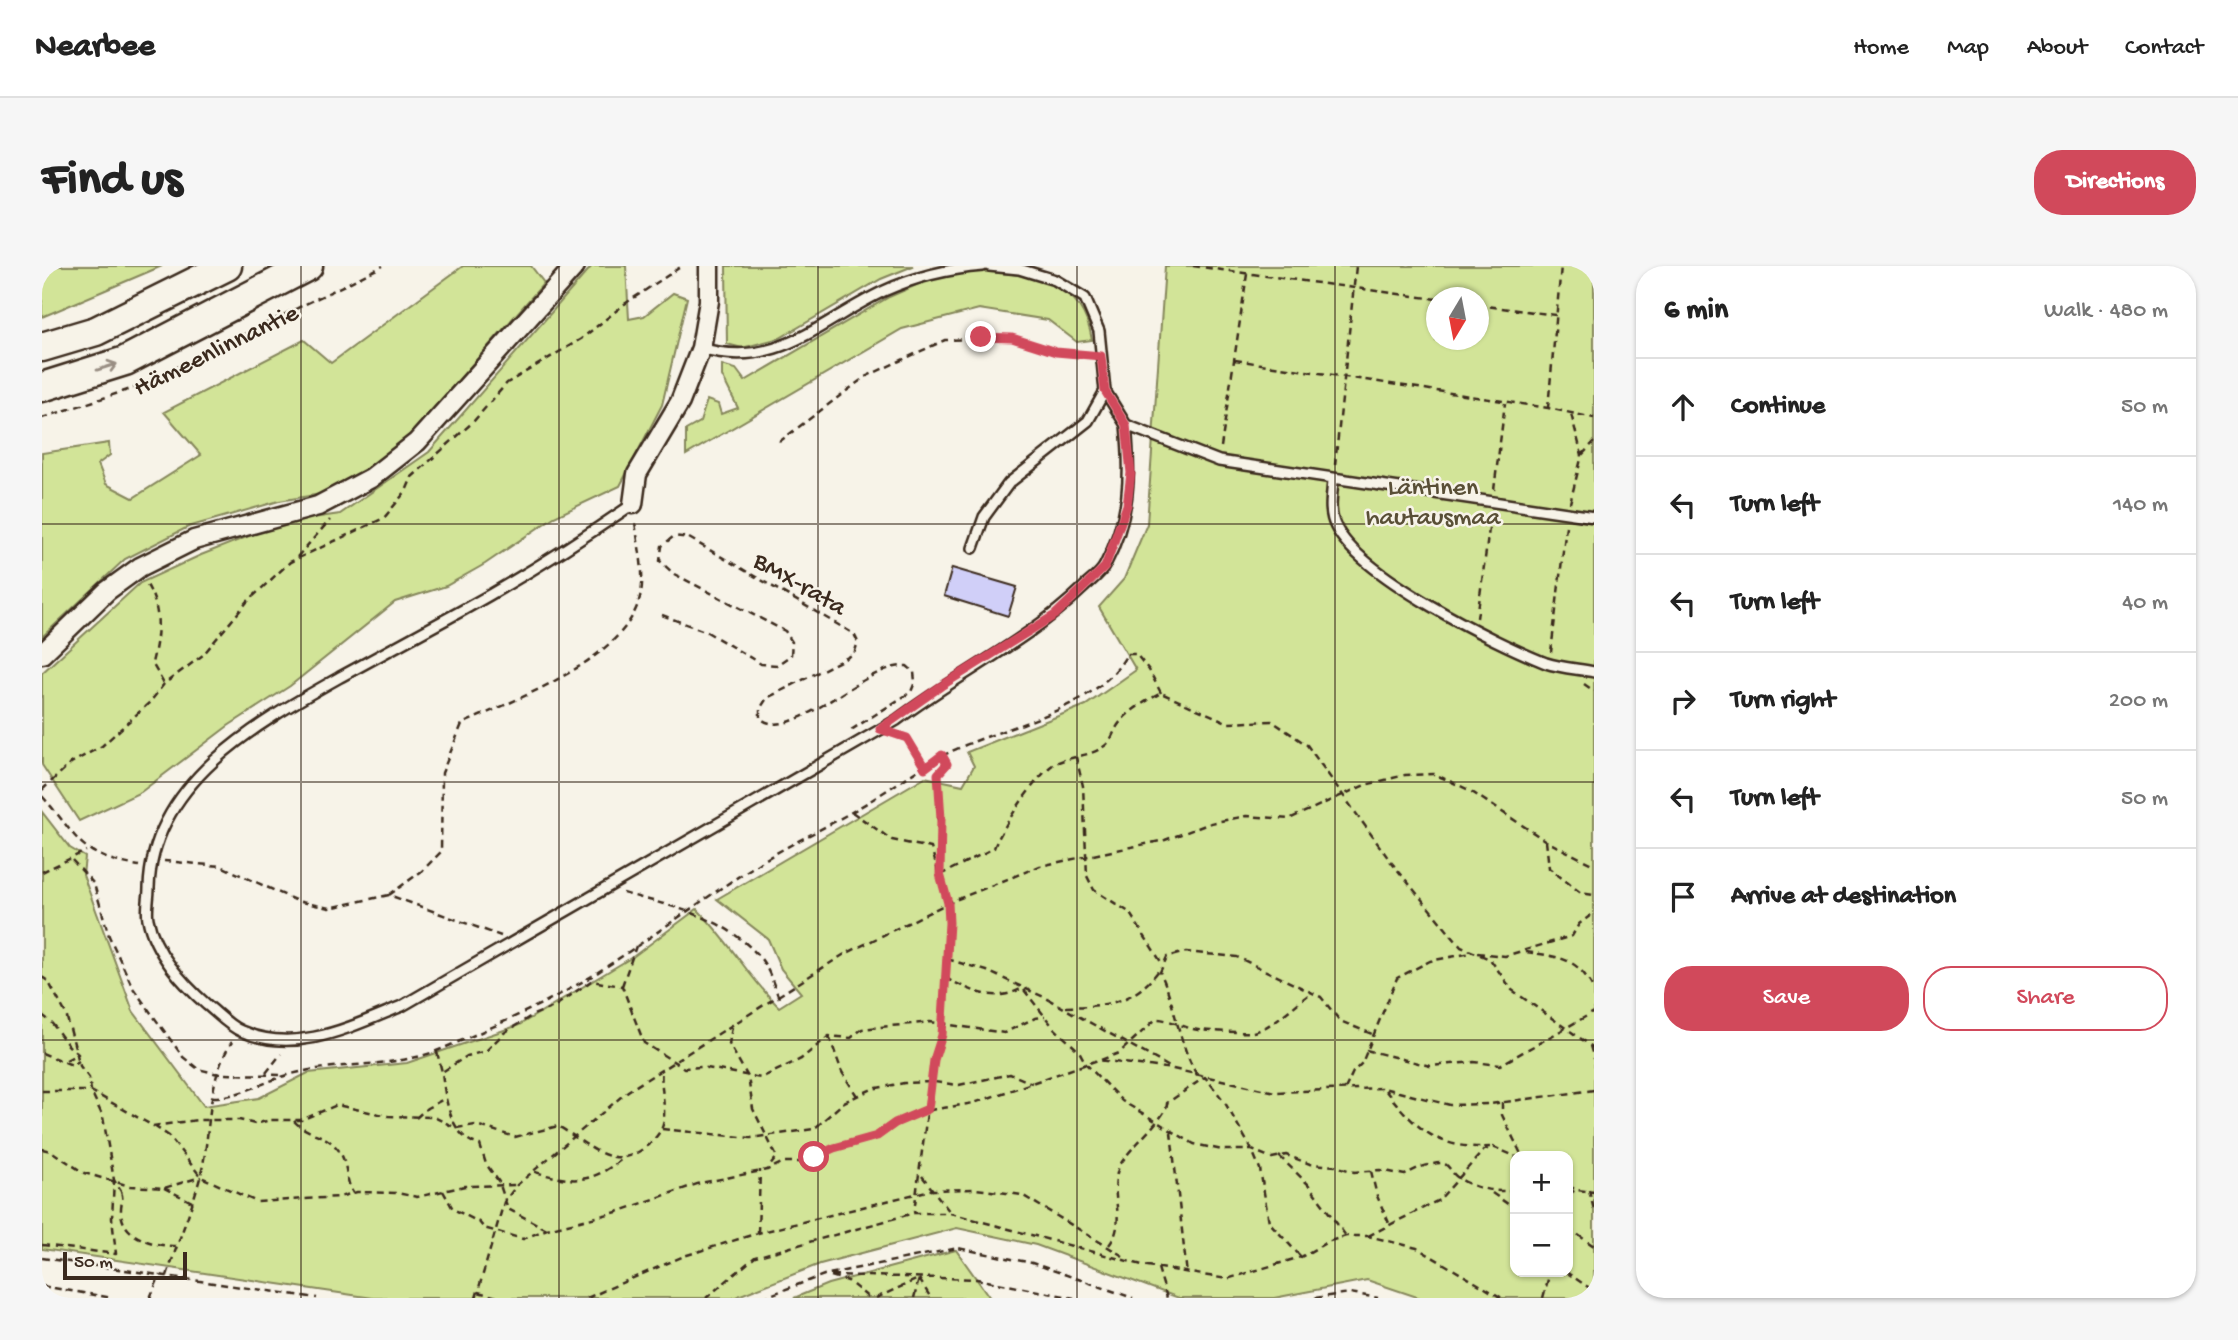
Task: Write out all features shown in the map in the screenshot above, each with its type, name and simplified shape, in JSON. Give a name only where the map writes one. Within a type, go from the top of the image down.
[{"type":"main road","points":[[42,347],[96,331],[227,266]]},
{"type":"main road","name":"Hämeenlinnantie","points":[[42,387],[125,361],[308,266]]},
{"type":"street","points":[[42,654],[107,591],[139,567],[194,540],[318,506],[347,493],[417,442],[575,266]]},
{"type":"street","points":[[633,504],[637,474],[680,402],[701,348],[709,301],[709,266]]},
{"type":"lane","points":[[701,348],[724,355],[748,356],[774,349],[917,277],[949,269],[983,266]]},
{"type":"lane","points":[[633,504],[591,533],[477,602],[275,714],[234,741],[198,776],[169,816],[150,864],[148,919],[160,953],[204,1002],[239,1030],[282,1042],[330,1035],[402,1006],[880,729],[941,686],[1055,615],[1105,567],[1127,505],[1131,473],[1126,425],[1105,391],[1099,331],[1085,298],[1055,280],[1019,269],[989,266]]},
{"type":"lane","points":[[973,548],[984,517],[1009,483],[1088,421],[1105,391]]},
{"type":"lane","points":[[1126,425],[1219,461],[1594,517]]},
{"type":"lane","points":[[1333,480],[1333,522],[1355,552],[1381,573],[1447,614],[1549,664],[1594,672]]},
{"type":"path","points":[[42,271],[48,266]]},
{"type":"path","name":"Hämeenlinnantie","points":[[42,418],[137,387],[383,266]]},
{"type":"path","points":[[295,559],[384,518],[406,491],[412,477],[473,422],[507,383],[581,339],[626,303],[682,266]]},
{"type":"path","points":[[1193,266],[1426,298]]},
{"type":"path","points":[[1333,480],[1356,266]]},
{"type":"path","points":[[1548,408],[1560,266]]},
{"type":"path","points":[[1219,461],[1247,273]]},
{"type":"path","points":[[1489,306],[1556,315]]},
{"type":"path","points":[[779,442],[865,377],[945,340],[1012,338],[1056,352],[1101,356]]},
{"type":"path","points":[[1235,360],[1548,408],[1594,418]]},
{"type":"path","points":[[1549,664],[1567,513],[1581,455],[1571,414]]},
{"type":"path","points":[[1581,455],[1594,442]]},
{"type":"path","points":[[42,790],[71,763],[102,746],[150,702],[164,684],[203,655],[269,579],[295,559],[348,502],[347,493]]},
{"type":"path","points":[[42,796],[87,850],[116,862],[221,866],[297,901],[328,908],[389,895],[422,871],[441,852],[442,773],[462,724],[596,657],[623,632],[641,597],[640,559],[633,504]]},
{"type":"path","name":"BMX-rata","points":[[662,615],[707,632],[761,664],[777,665],[791,655],[792,642],[785,631],[674,574],[660,561],[662,545],[674,536],[689,538],[854,634],[858,642],[854,654],[767,698],[760,709],[760,718],[766,724],[776,726],[799,719],[884,667],[907,666],[914,672],[915,682],[911,692],[849,731]]},
{"type":"path","points":[[139,567],[155,598],[159,633],[152,663],[164,684]]},
{"type":"path","points":[[72,860],[94,884],[118,960],[142,1003],[183,1057],[198,1069],[218,1074],[287,1075],[405,1061],[437,1051],[590,977],[752,868],[852,812],[942,755],[980,737],[1077,703],[1093,693],[1119,669],[1126,654],[1136,654],[1149,670],[1161,694],[1229,723],[1272,721],[1307,745],[1341,794],[1461,947],[1490,959],[1512,990],[1592,1047],[1594,1059]]},
{"type":"path","points":[[940,874],[994,848],[1003,826],[1023,805],[1032,784],[1054,763],[1089,754],[1108,743],[1119,724],[1138,706],[1161,694]]},
{"type":"path","points":[[880,729],[907,738],[925,768]]},
{"type":"path","points":[[940,874],[938,774],[947,764],[942,755]]},
{"type":"path","points":[[1076,757],[1083,786],[1089,857],[1087,876],[1094,890],[1129,912],[1163,965]]},
{"type":"path","points":[[477,1298],[504,1202],[517,1185],[628,1091],[779,998],[843,954],[948,903],[1040,866],[1165,840],[1211,823],[1246,817],[1289,818],[1341,794],[1405,775],[1434,774],[1469,790],[1546,841],[1594,865]]},
{"type":"path","points":[[852,812],[892,840],[931,848],[948,903],[942,1023],[914,1213]]},
{"type":"path","points":[[1546,841],[1549,868],[1581,892],[1594,895]]},
{"type":"path","points":[[42,872],[72,860],[87,850]]},
{"type":"path","points":[[607,889],[688,911],[728,928],[762,960],[779,998]]},
{"type":"path","points":[[389,895],[517,941]]},
{"type":"path","points":[[1345,1089],[1353,1072],[1362,1063],[1372,1034],[1386,1011],[1397,978],[1430,961],[1473,953],[1505,956],[1572,936],[1579,924],[1594,913]]},
{"type":"path","points":[[636,946],[622,986],[644,1043],[684,1068],[702,1067],[761,1078],[801,1059],[829,1036],[851,1038],[862,1029],[942,1023],[1004,1033],[1035,1018],[1045,1017]]},
{"type":"path","points":[[1524,951],[1547,954],[1577,964],[1594,990]]},
{"type":"path","points":[[1197,1075],[1188,1059],[1172,998],[1160,972],[1167,957],[1186,952],[1237,957],[1321,997],[1339,1021],[1372,1034]]},
{"type":"path","points":[[947,959],[987,971],[1063,1007],[1173,1069]]},
{"type":"path","points":[[1063,1007],[1129,1000],[1148,985],[1163,965]]},
{"type":"path","points":[[42,977],[48,981],[66,1014],[79,1061],[89,1078],[91,1091],[103,1117],[114,1180],[112,1217],[116,1254],[42,1245]]},
{"type":"path","points":[[945,978],[975,994],[1013,993],[1022,988]]},
{"type":"path","points":[[442,1072],[467,1056],[486,1051],[504,1033],[533,1015],[554,1007],[591,981],[622,986]]},
{"type":"path","points":[[1022,988],[1045,1017],[1079,1051],[1086,1064],[1122,1101],[1194,1144],[1222,1150],[1252,1150],[1272,1158],[1286,1155],[1310,1164],[1336,1166],[1354,1172],[1405,1175],[1421,1165],[1441,1163],[1459,1178],[1492,1192],[1510,1205]]},
{"type":"path","points":[[443,1191],[453,1209],[480,1222],[494,1234],[523,1239],[547,1229],[617,1212],[718,1178],[767,1170],[784,1162],[807,1162],[834,1148],[877,1136],[895,1123],[928,1109],[974,1103],[1112,1057],[1156,1019],[1198,1030],[1253,1032],[1276,1021],[1312,992]]},
{"type":"path","points":[[1366,1049],[1430,1066],[1474,1062],[1500,1065],[1594,1012]]},
{"type":"path","points":[[42,1015],[52,1021],[62,1042],[78,1054]]},
{"type":"path","points":[[732,1026],[729,1044],[748,1077],[753,1109],[777,1157],[767,1170]]},
{"type":"path","points":[[167,1276],[201,1177],[208,1122],[221,1058],[239,1030]]},
{"type":"path","points":[[829,1036],[842,1072],[857,1096]]},
{"type":"path","points":[[266,1073],[292,1041]]},
{"type":"path","points":[[437,1051],[445,1098],[456,1128]]},
{"type":"path","points":[[42,1053],[66,1060],[72,1065],[79,1061]]},
{"type":"path","points":[[66,1060],[78,1054]]},
{"type":"path","points":[[1098,1060],[1173,1069],[1275,1092],[1383,1088],[1450,1105],[1502,1102],[1594,1090]]},
{"type":"path","points":[[534,1171],[569,1182],[598,1177],[622,1159],[646,1147],[662,1129],[662,1069]]},
{"type":"path","points":[[662,1129],[713,1136],[767,1135],[814,1129],[844,1102],[872,1089],[904,1083],[934,1082],[959,1086],[1010,1074],[1032,1083]]},
{"type":"path","points":[[213,1097],[243,1093],[287,1075]]},
{"type":"path","points":[[1109,1246],[1116,1233],[1118,1170],[1124,1157],[1165,1113],[1167,1103],[1205,1077]]},
{"type":"path","points":[[1205,1077],[1224,1101],[1252,1150],[1260,1169],[1269,1222],[1301,1257]]},
{"type":"path","points":[[1383,1088],[1413,1124],[1435,1136],[1461,1148],[1493,1147],[1510,1154]]},
{"type":"path","points":[[42,1091],[91,1091],[169,1136],[201,1177],[257,1202],[339,1197],[354,1193],[397,1192],[417,1197],[465,1186],[498,1188],[517,1185]]},
{"type":"path","points":[[416,1118],[445,1098]]},
{"type":"path","points":[[1502,1102],[1502,1115],[1520,1151]]},
{"type":"path","points":[[153,1126],[176,1122],[239,1120],[255,1124],[301,1120],[337,1105],[388,1116],[434,1117],[456,1128],[471,1143],[480,1145],[486,1164],[499,1182],[498,1188],[509,1209],[547,1229]]},
{"type":"path","points":[[293,1120],[309,1134],[321,1135],[336,1147],[344,1158],[348,1184],[354,1193]]},
{"type":"path","points":[[456,1128],[476,1125],[515,1137],[558,1126],[575,1136],[587,1148],[601,1155],[622,1159]]},
{"type":"path","points":[[1171,1131],[1187,1275]]},
{"type":"path","points":[[1368,1236],[1389,1223],[1415,1215],[1439,1200],[1484,1150],[1493,1147]]},
{"type":"path","points":[[42,1149],[51,1151],[84,1173],[130,1186],[164,1188],[201,1177]]},
{"type":"path","points":[[1279,1156],[1308,1184],[1346,1236]]},
{"type":"path","points":[[758,1233],[760,1170]]},
{"type":"path","points":[[1371,1171],[1377,1196],[1389,1223]]},
{"type":"path","points":[[920,1173],[950,1213]]},
{"type":"path","points":[[114,1180],[122,1193],[121,1209],[132,1232],[154,1244],[176,1246]]},
{"type":"path","points":[[164,1188],[192,1202]]},
{"type":"path","points":[[587,1298],[684,1256],[758,1233],[931,1190],[976,1189],[1022,1195],[1126,1258]]},
{"type":"path","points":[[1589,1190],[1594,1210]]},
{"type":"path","points":[[1492,1192],[1510,1191]]},
{"type":"path","points":[[1573,1192],[1594,1192]]},
{"type":"path","points":[[706,1298],[755,1257],[914,1213],[950,1213],[1187,1275],[1227,1279],[1301,1257],[1327,1242],[1346,1236],[1368,1236],[1418,1248],[1502,1298]]},
{"type":"path","points":[[1573,1231],[1594,1246]]},
{"type":"path","points":[[762,1298],[824,1275],[958,1248],[1032,1263],[1133,1298]]},
{"type":"path","points":[[42,1258],[317,1298]]},
{"type":"path","points":[[1158,1268],[1167,1298]]},
{"type":"path","points":[[150,1298],[160,1275]]},
{"type":"path","points":[[824,1275],[977,1279],[1074,1298]]},
{"type":"path","points":[[824,1275],[848,1281],[869,1298]]},
{"type":"path","points":[[1543,1298],[1549,1277]]},
{"type":"path","points":[[1573,1277],[1594,1291]]},
{"type":"path","points":[[876,1298],[919,1279]]},
{"type":"path","points":[[914,1298],[919,1279]]},
{"type":"path","points":[[919,1279],[931,1298]]},
{"type":"path","points":[[42,1286],[113,1298]]},
{"type":"path","points":[[278,1298],[279,1292]]},
{"type":"path","points":[[478,1292],[501,1298]]},
{"type":"path","points":[[1315,1298],[1350,1293],[1378,1298]]},
{"type":"green space","points":[[42,266],[162,266],[42,317]]},
{"type":"green space","points":[[463,266],[531,266],[544,283],[409,436],[359,480],[333,492],[279,501],[188,527],[125,559],[42,637],[42,453],[109,443],[110,455],[98,464],[106,484],[133,498],[201,455],[164,412],[304,340],[331,363]]},
{"type":"green space","points":[[592,266],[626,266],[629,319],[644,316],[673,293],[687,298],[662,405],[620,486],[554,517],[485,564],[446,586],[395,602],[290,686],[228,726],[141,792],[79,821],[42,765],[42,673],[140,583],[201,555],[285,522],[340,514],[429,452]]},
{"type":"green space","points":[[726,266],[913,266],[881,279],[780,338],[742,348],[727,344]]},
{"type":"green space","name":"Läntinen hautausmaa","points":[[1165,266],[1594,266],[1594,1298],[1420,1298],[1367,1280],[1274,1298],[1179,1298],[1036,1245],[957,1228],[820,1264],[733,1298],[373,1298],[42,1249],[42,812],[70,848],[85,857],[83,875],[133,1011],[204,1106],[259,1098],[308,1073],[407,1063],[519,1025],[634,956],[697,909],[779,1007],[801,993],[781,969],[768,939],[717,899],[925,777],[963,785],[974,766],[967,752],[1086,705],[1136,670],[1099,607],[1124,579],[1147,524]]},
{"type":"green space","points":[[975,270],[1033,278],[1065,291],[1077,302],[1086,319],[1092,340],[1077,342],[1048,320],[979,309],[902,329],[686,455],[686,430],[700,422],[707,400],[718,404],[721,414],[738,408],[722,376],[722,365],[736,369],[745,381],[889,297],[937,276]]},
{"type":"green space","points":[[956,1250],[990,1298],[794,1298],[828,1284]]},
{"type":"building","points":[[952,568],[1017,587],[1008,616],[944,596]]},
{"type":"route","points":[[814,1157],[834,1148],[852,1146],[877,1136],[895,1123],[928,1109],[934,1082],[934,1060],[942,1035],[949,923],[948,903],[940,874],[938,774],[947,764],[942,755],[925,768],[907,738],[880,729],[897,720],[941,686],[992,657],[1055,615],[1105,567],[1127,505],[1131,473],[1126,425],[1105,391],[1101,356],[1056,352],[1012,338],[981,337]]}]
